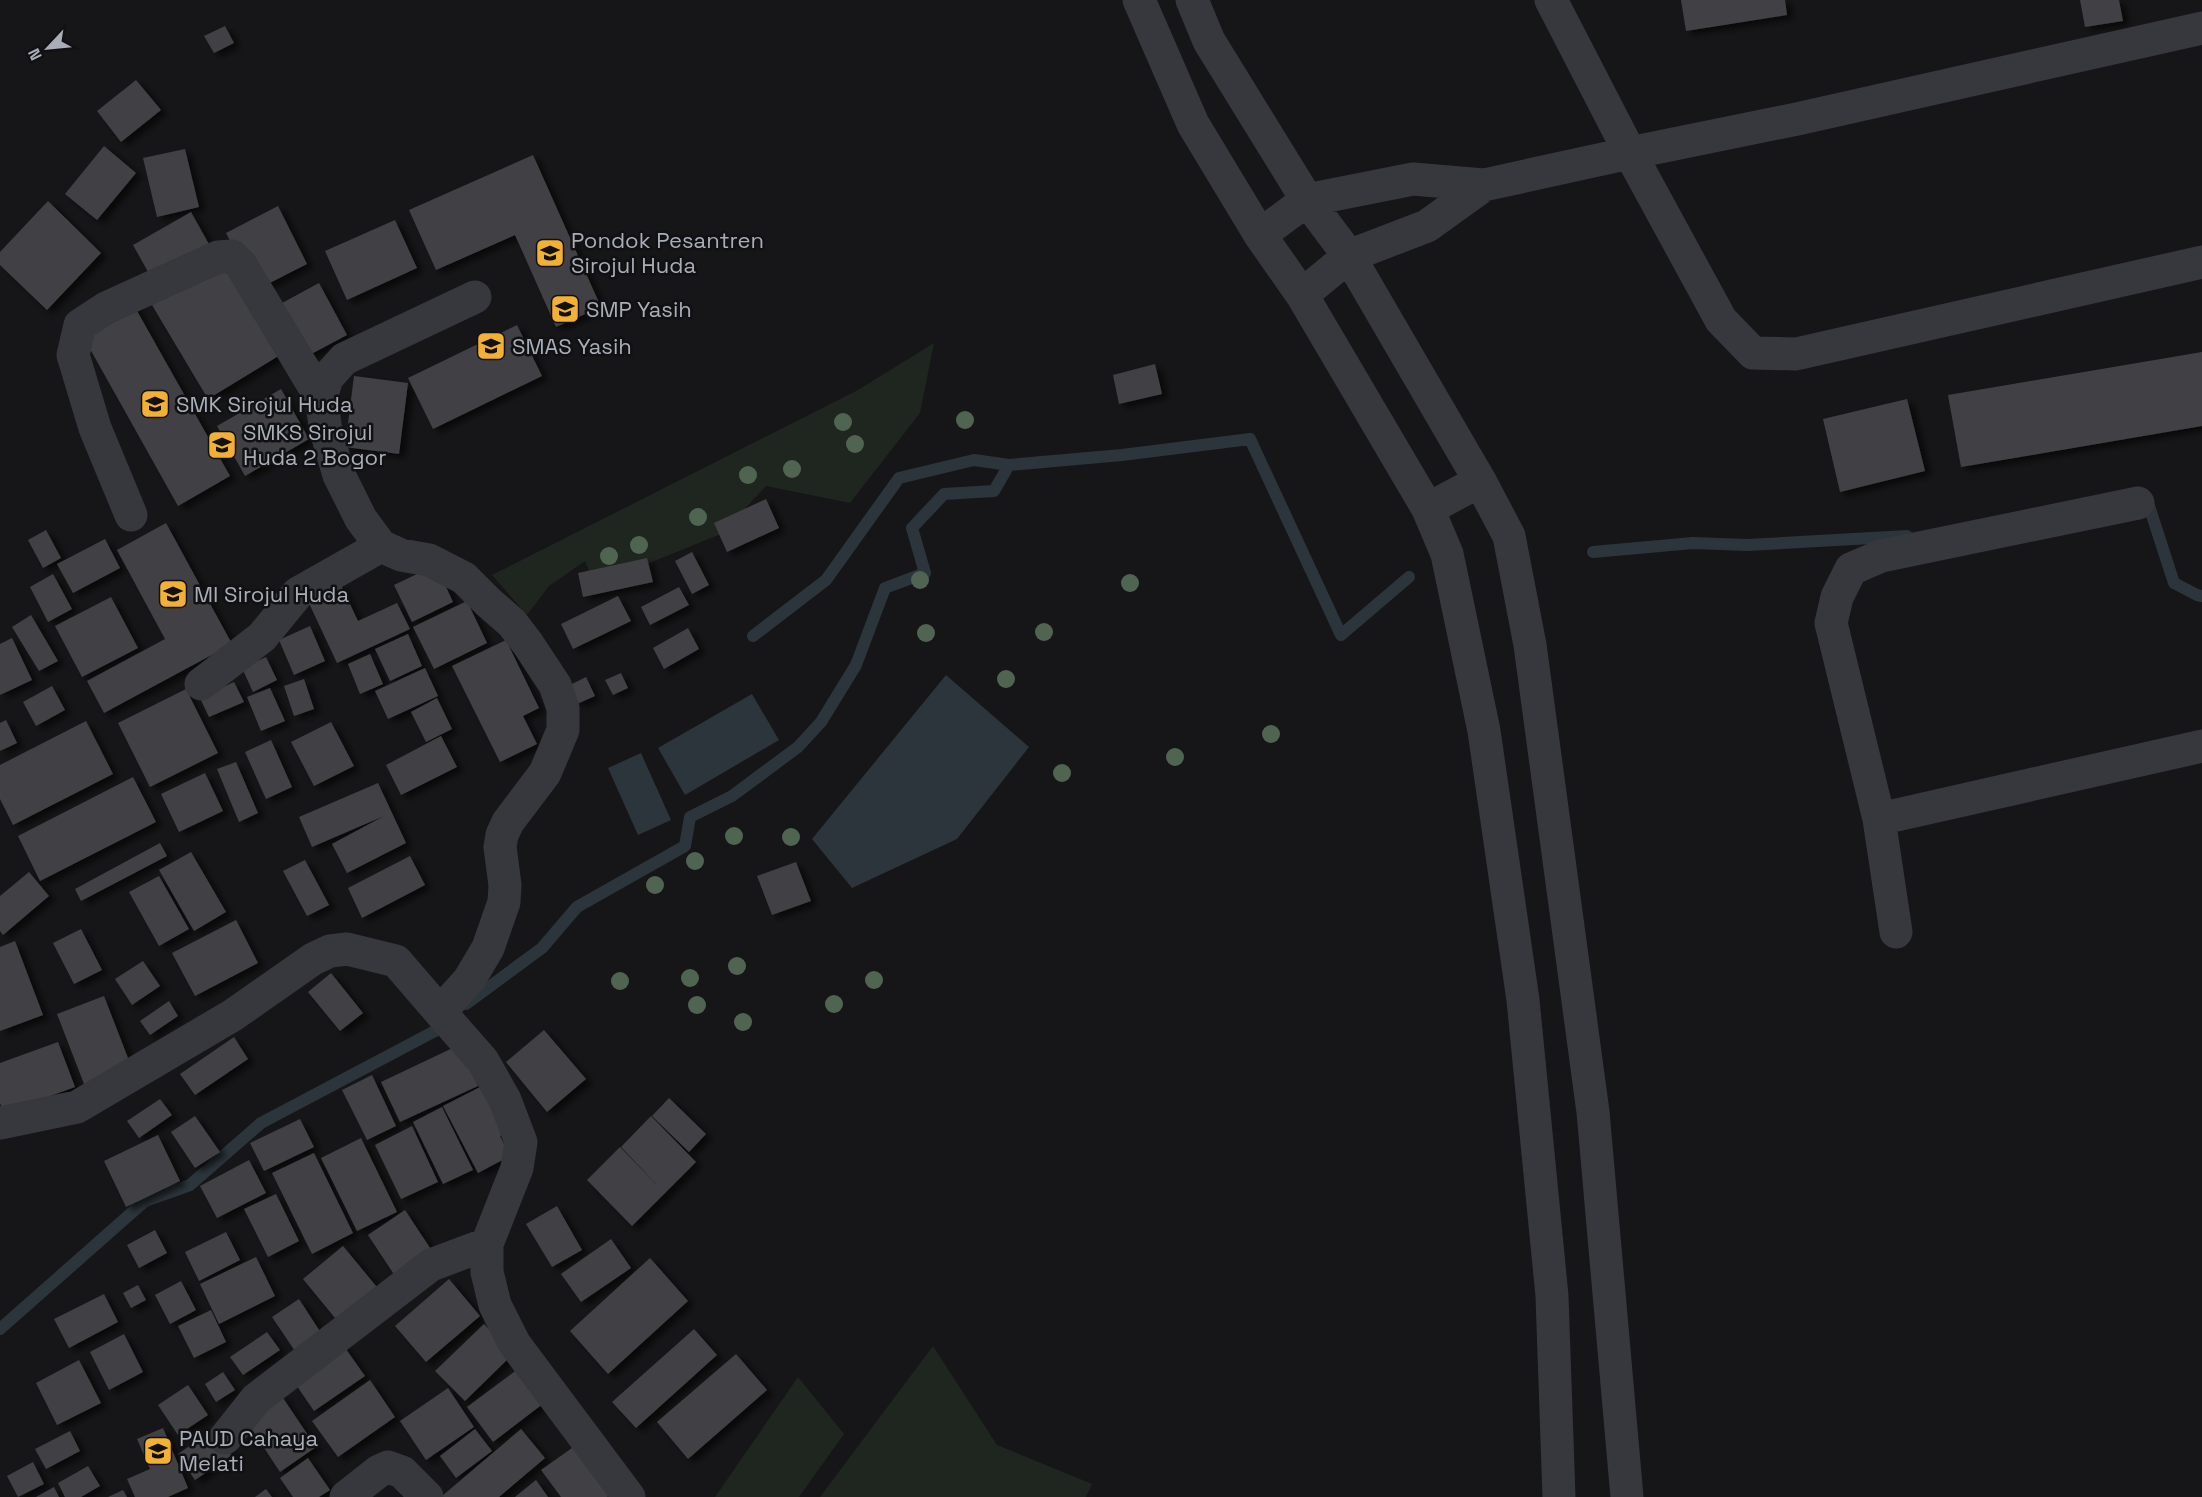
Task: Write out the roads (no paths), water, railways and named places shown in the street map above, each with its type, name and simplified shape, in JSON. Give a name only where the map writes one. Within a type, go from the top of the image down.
[{"type":"street","points":[[1139,0],[1193,124],[1260,235],[1302,295],[1428,509],[1447,554],[1484,731],[1523,1000],[1552,1296],[1559,1497]]},
{"type":"street","points":[[1192,0],[1209,41],[1307,200],[1349,256],[1480,481],[1509,536],[1530,645],[1593,1112],[1627,1497]]},
{"type":"street","points":[[1551,0],[1630,153],[1721,320],[1753,353],[1796,354],[2202,262]]},
{"type":"street","points":[[1260,235],[1307,200],[1413,179],[1484,185],[1797,119],[2202,28]]},
{"type":"street","points":[[1302,295],[1349,256],[1427,226],[1484,185]]},
{"type":"street","points":[[131,515],[95,428],[73,356],[80,325],[106,308],[218,257],[232,256],[241,265],[321,399],[326,431],[339,474],[361,519],[381,546],[401,555],[429,560],[464,578],[518,630],[555,685],[562,708],[563,730],[545,774],[508,822],[502,834],[500,847],[504,894],[498,922],[488,948],[469,980],[443,1015]]},
{"type":"street","points":[[321,399],[327,378],[344,359],[475,297]]},
{"type":"street","points":[[1428,509],[1480,481]]},
{"type":"street","points":[[1896,932],[1879,819],[1831,623],[1837,597],[1851,569],[1881,556],[2138,503]]},
{"type":"street","points":[[201,684],[262,637],[298,593],[381,546]]},
{"type":"street","points":[[1879,819],[2202,746]]},
{"type":"street","points":[[0,1123],[77,1107],[233,1015],[313,959],[330,951],[347,949],[396,961],[483,1061],[505,1100],[521,1142],[517,1168],[487,1244],[487,1272],[495,1305],[514,1343],[629,1497]]},
{"type":"street","points":[[225,1438],[256,1399],[432,1265],[487,1244]]},
{"type":"street","points":[[346,1497],[388,1467],[402,1472],[427,1497]]},
{"type":"waterway","points":[[753,636],[826,580],[899,478],[974,460],[1009,465],[1122,455],[1250,439],[1341,635],[1409,577]]},
{"type":"waterway","points":[[466,1004],[542,948],[577,907],[685,846],[690,817],[732,796],[798,747],[821,722],[856,665],[885,588],[925,573],[912,528],[944,494],[994,491],[1009,465]]},
{"type":"waterway","points":[[2140,503],[2149,506],[2174,583],[2202,596]]},
{"type":"waterway","points":[[1593,552],[1693,543],[1747,545],[1907,536]]},
{"type":"waterway","points":[[0,1329],[145,1201],[190,1185],[261,1123],[435,1031],[446,1021]]},
{"type":"place","name":"Pondok Pesantren Sirojul Huda","points":[[550,253]]},
{"type":"place","name":"SMP Yasih","points":[[565,309]]},
{"type":"place","name":"SMAS Yasih","points":[[491,346]]},
{"type":"place","name":"SMK Sirojul Huda","points":[[155,404]]},
{"type":"place","name":"SMKS Sirojul Huda 2 Bogor","points":[[222,445]]},
{"type":"place","name":"MI Sirojul Huda","points":[[173,594]]},
{"type":"place","name":"PAUD Cahaya Melati","points":[[158,1451]]}]
